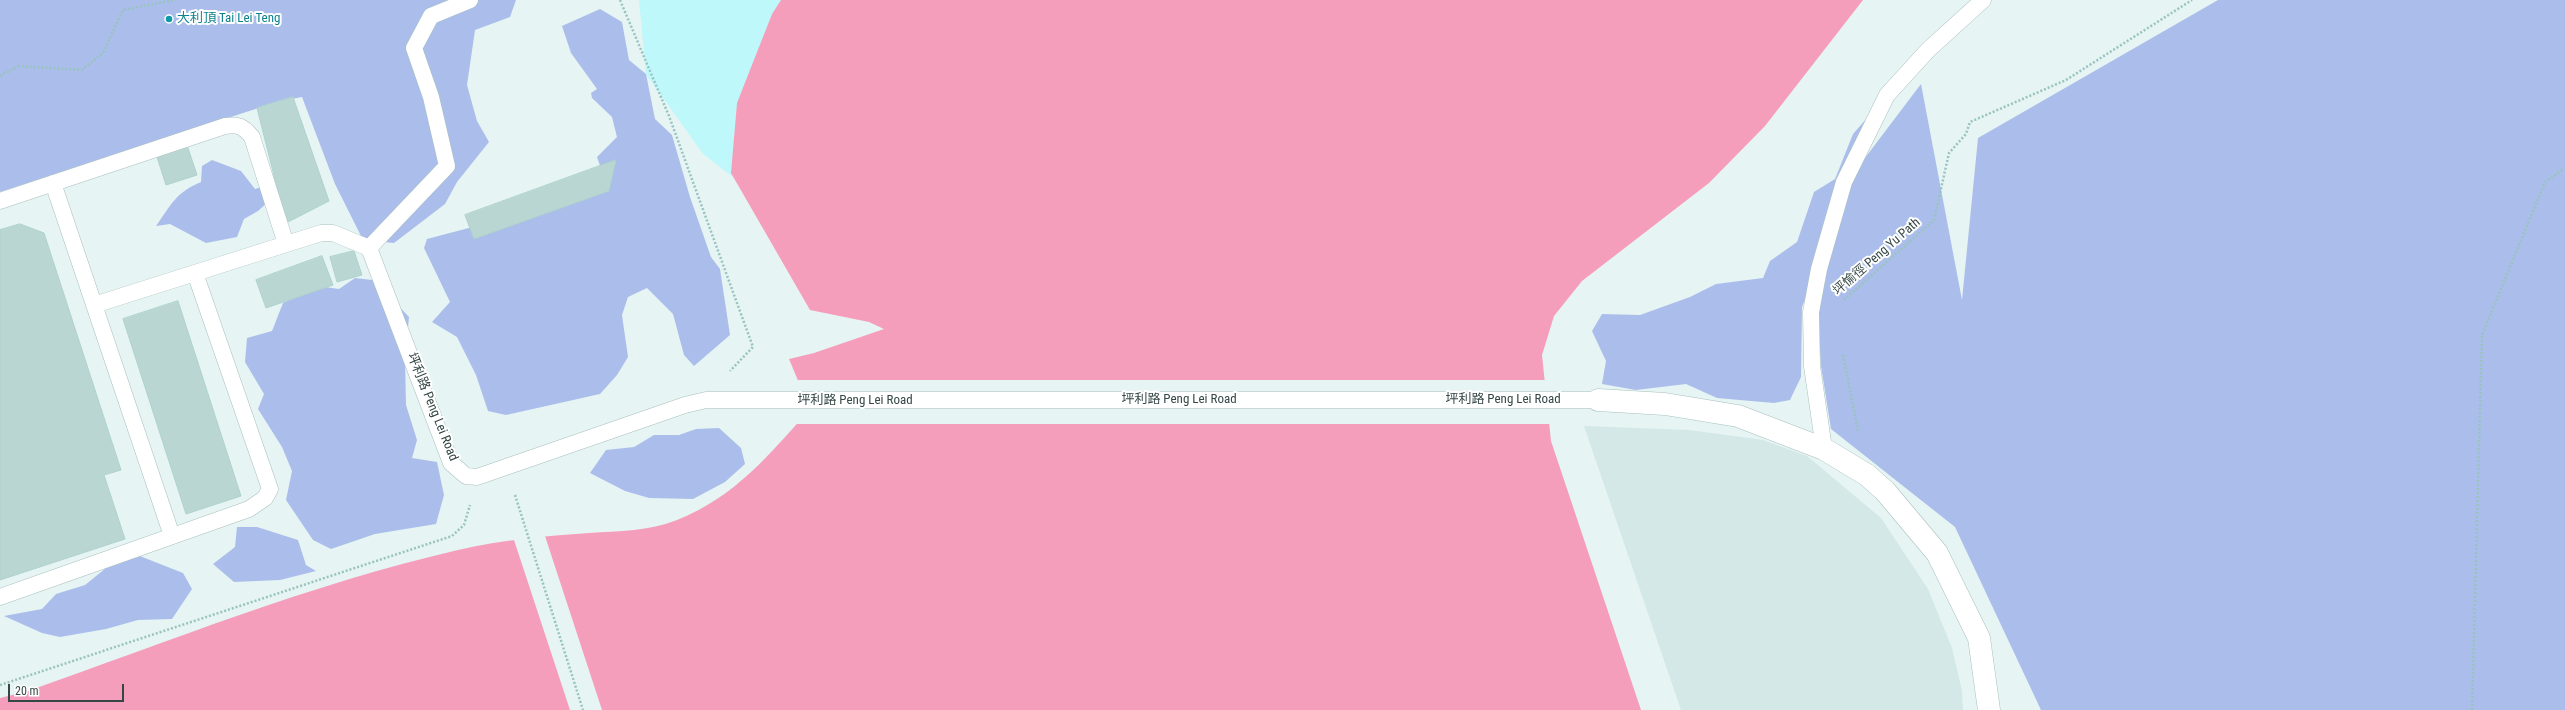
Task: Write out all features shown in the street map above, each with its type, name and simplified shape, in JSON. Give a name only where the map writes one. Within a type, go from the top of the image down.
[{"type":"street","name":"坪利路 Peng Lei Road","points":[[1598,400],[1666,404],[1738,416],[1824,449],[1866,474],[1884,491],[1937,553],[1979,638],[1989,710]]},
{"type":"lane","points":[[94,305],[321,233],[333,233],[369,248],[447,166],[431,97],[414,48],[431,16],[470,0]]},
{"type":"lane","points":[[1824,449],[1812,366],[1811,312],[1819,270],[1844,182],[1887,95],[1928,50],[1983,0]]},
{"type":"lane","points":[[0,201],[225,126],[235,124],[244,127],[252,137],[286,244]]},
{"type":"lane","points":[[53,183],[172,536]]},
{"type":"lane","name":"坪利路 Peng Lei Road","points":[[369,248],[451,463],[466,476],[477,477],[685,405],[706,400],[1598,400]]},
{"type":"lane","points":[[0,597],[249,509],[265,498],[270,489],[195,273]]},
{"type":"path","points":[[0,76],[19,66],[82,70],[103,53],[123,10],[174,0]]},
{"type":"path","points":[[620,0],[669,116],[753,348],[729,373]]},
{"type":"path","name":"坪愉徑 Peng Yu Path","points":[[1839,304],[1934,220],[1949,153],[1966,134],[1970,122],[2066,80],[2192,0]]},
{"type":"path","points":[[2472,710],[2482,335],[2545,182],[2565,168]]},
{"type":"path","points":[[1842,354],[1866,474]]},
{"type":"path","points":[[505,468],[583,710]]},
{"type":"path","points":[[0,685],[452,536],[464,526],[477,477]]},
{"type":"shaded area","points":[[0,0],[516,0],[510,17],[475,30],[467,85],[477,121],[489,142],[457,182],[445,204],[394,243],[363,240],[335,184],[302,97],[277,102],[0,192]]},
{"type":"shaded area","points":[[781,0],[1863,0],[1765,126],[1709,183],[1582,281],[1554,316],[1542,355],[1551,441],[1641,710],[0,710],[0,698],[28,691],[241,614],[349,579],[458,550],[507,541],[634,530],[666,524],[698,510],[717,499],[750,473],[766,458],[810,409],[789,359],[814,353],[884,329],[869,322],[810,310],[731,173],[737,103],[772,14]]},
{"type":"shaded area","points":[[2218,0],[2565,0],[2565,710],[2041,710],[1955,527],[1831,429],[1821,366],[1818,313],[1846,183],[1921,84],[1962,300],[1978,138]]},
{"type":"shaded area","points":[[600,9],[622,22],[629,60],[646,74],[655,119],[672,135],[690,197],[711,257],[720,269],[730,335],[694,366],[684,355],[673,314],[647,288],[628,297],[622,315],[628,357],[617,375],[600,394],[506,415],[488,411],[476,375],[457,337],[432,322],[450,302],[424,248],[427,239],[609,191],[597,157],[617,137],[612,117],[592,98],[591,93],[597,89],[571,53],[562,26]]},
{"type":"shaded area","points":[[1887,95],[1802,307],[1801,377],[1790,400],[1774,403],[1717,398],[1686,384],[1636,390],[1602,384],[1606,361],[1592,331],[1602,314],[1640,315],[1690,297],[1716,284],[1763,278],[1770,261],[1797,242],[1814,192],[1835,179],[1853,134]]},
{"type":"shaded area","points":[[212,160],[241,171],[255,189],[265,186],[268,202],[258,211],[244,219],[237,237],[206,243],[170,224],[156,226],[170,205],[180,195],[201,182],[202,166]]},
{"type":"shaded area","points":[[355,278],[381,281],[391,298],[409,317],[405,360],[406,405],[417,440],[412,458],[437,462],[444,495],[436,524],[375,534],[331,549],[313,540],[286,500],[292,471],[282,447],[258,409],[264,394],[245,362],[247,338],[272,331],[283,303],[318,286],[339,289]]},
{"type":"shaded area","points":[[1584,426],[1689,430],[1763,440],[1807,456],[1881,518],[1928,589],[1952,648],[1962,691],[1963,710],[1681,710]]},
{"type":"shaded area","points":[[719,428],[741,448],[745,464],[725,482],[693,499],[649,498],[625,491],[590,473],[606,450],[634,447],[654,435],[679,435],[696,429]]},
{"type":"shaded area","points":[[237,527],[257,527],[298,540],[306,565],[316,571],[280,580],[234,582],[213,564],[235,547]]},
{"type":"shaded area","points":[[127,551],[183,573],[192,589],[172,619],[138,620],[106,629],[60,637],[42,633],[4,616],[42,609],[56,594],[85,585]]},
{"type":"sand","points":[[639,0],[781,0],[772,14],[736,111],[733,177],[703,154],[646,74]]},
{"type":"pier","points":[[796,380],[1547,380],[1552,424],[794,424],[808,409]]},
{"type":"pier","points":[[544,534],[602,710],[570,710],[513,537]]},
{"type":"building","points":[[293,97],[329,201],[286,223],[257,108]]},
{"type":"building","points":[[188,148],[197,175],[166,185],[157,157]]},
{"type":"building","points":[[616,160],[609,191],[474,239],[465,215]]},
{"type":"building","points":[[20,224],[44,233],[121,470],[104,475],[125,539],[0,580],[0,230]]},
{"type":"building","points":[[354,251],[362,275],[337,282],[330,257]]},
{"type":"building","points":[[322,256],[333,285],[266,308],[256,280]]},
{"type":"building","points":[[178,301],[241,496],[186,514],[123,319]]},
{"type":"place","name":"大利頂 Tai Lei Teng","points":[[169,19]]}]
